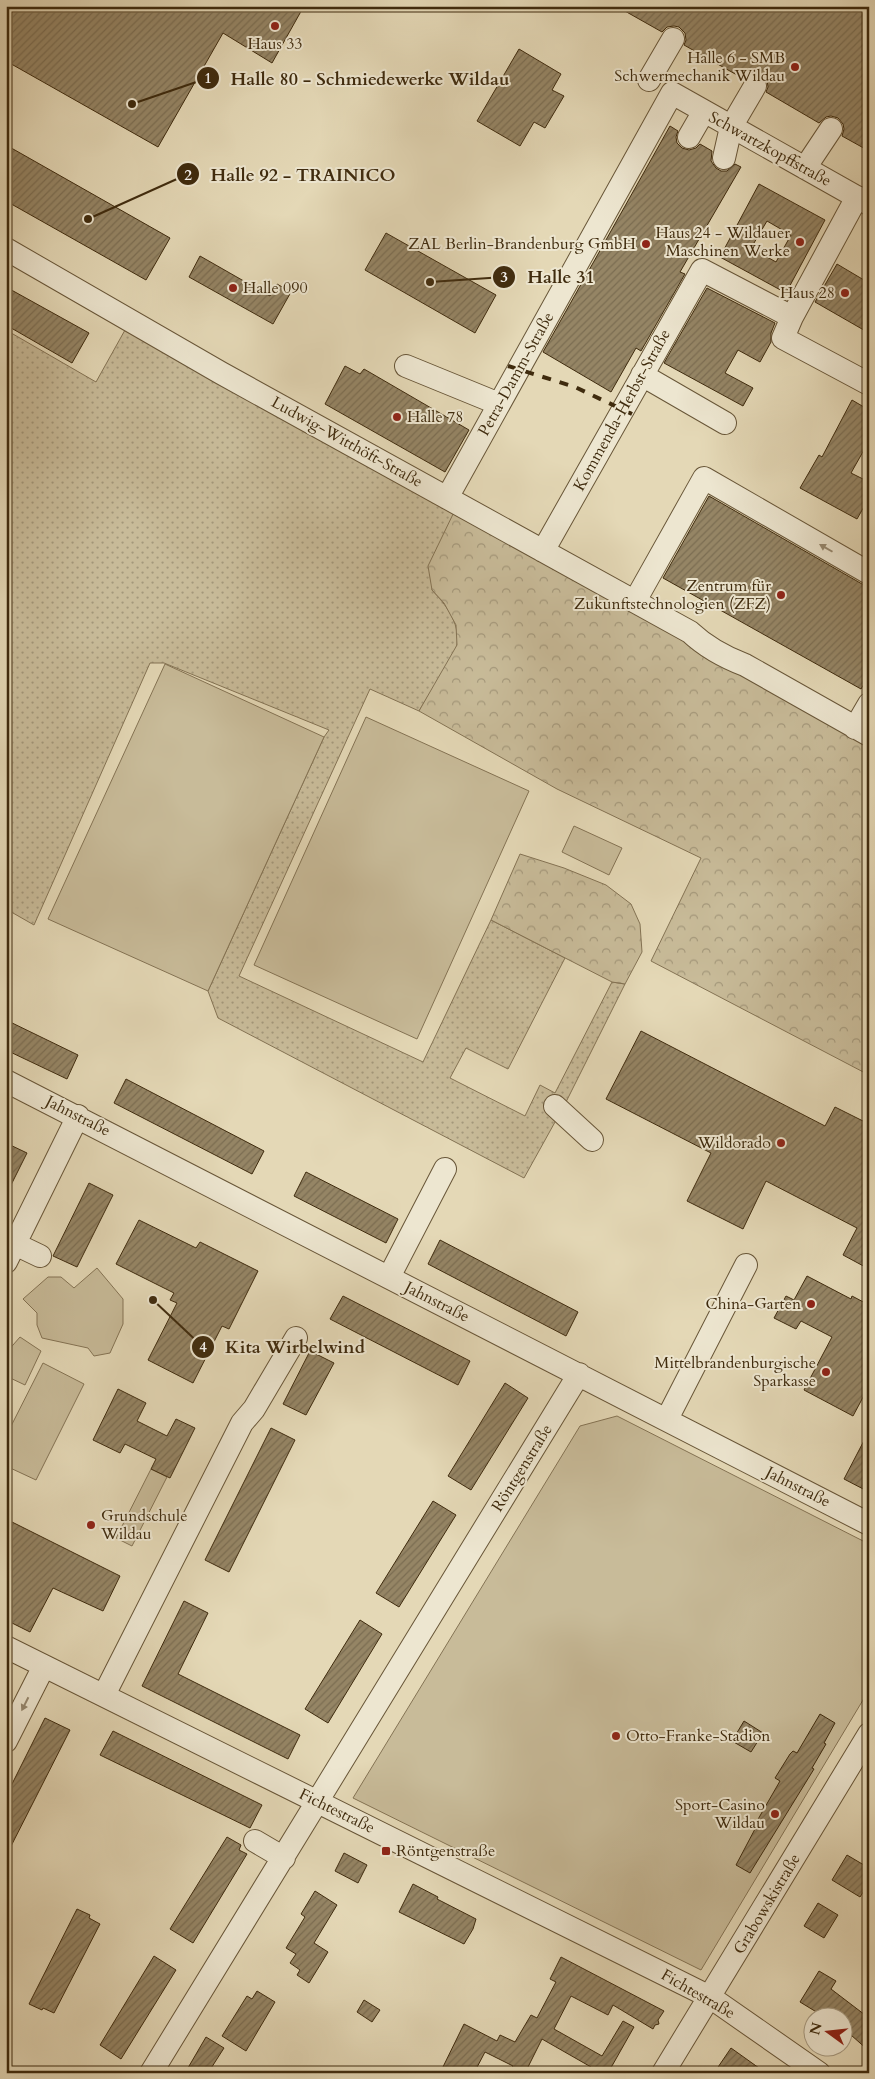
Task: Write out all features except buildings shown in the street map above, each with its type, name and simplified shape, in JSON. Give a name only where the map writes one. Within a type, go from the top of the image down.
[{"type":"street","points":[[649,80],[673,39]]},
{"type":"street","points":[[724,158],[731,127],[755,86]]},
{"type":"street","name":"Schwartzkopffstraße","points":[[672,93],[863,201]]},
{"type":"street","name":"Petra-Damm-Straße","points":[[447,498],[672,93]]},
{"type":"street","points":[[689,137],[704,111]]},
{"type":"street","points":[[805,168],[831,129]]},
{"type":"street","points":[[863,201],[792,317],[783,338],[869,384]]},
{"type":"street","name":"Ludwig-Witthöft-Straße","points":[[6,249],[222,373],[690,632],[704,645],[724,657],[745,665],[862,731]]},
{"type":"street","name":"Kommenda-Herbst-Straße","points":[[543,551],[702,270],[792,317]]},
{"type":"street","points":[[406,366],[499,404]]},
{"type":"street","points":[[642,376],[725,423]]},
{"type":"street","points":[[635,601],[704,478],[869,573]]},
{"type":"street","points":[[862,731],[869,704]]},
{"type":"street","name":"Jahnstraße","points":[[6,1080],[869,1524]]},
{"type":"street","points":[[555,1106],[592,1140]]},
{"type":"street","points":[[40,1256],[11,1253],[78,1116]]},
{"type":"street","points":[[389,1277],[445,1168]]},
{"type":"street","points":[[667,1419],[746,1265]]},
{"type":"street","points":[[104,1695],[242,1423],[254,1409],[296,1338]]},
{"type":"street","name":"Röntgenstraße","points":[[152,2073],[579,1374]]},
{"type":"street","name":"Fichtestraße","points":[[6,1647],[710,1997],[819,2073]]},
{"type":"street","points":[[6,1741],[44,1666]]},
{"type":"street","name":"Grabowskistraße","points":[[663,2073],[869,1734]]},
{"type":"street","points":[[255,1841],[284,1858]]},
{"type":"green space","points":[[6,330],[96,382],[125,330],[455,510],[432,590],[442,601],[454,621],[457,636],[455,649],[419,711],[370,689],[239,976],[423,1062],[491,920],[565,958],[508,1069],[466,1048],[450,1078],[525,1116],[540,1085],[555,1093],[612,982],[625,984],[565,1104],[524,1178],[218,1018],[208,991],[324,737],[329,730],[164,663],[150,663],[34,925],[6,909]]},
{"type":"green space","points":[[455,510],[869,746],[869,1075],[651,961],[701,858],[557,789],[419,711],[457,645],[456,625],[444,603],[432,590],[428,566]]},
{"type":"green space","points":[[165,664],[324,737],[208,991],[48,919]]},
{"type":"green space","points":[[366,717],[529,791],[417,1039],[254,965]]},
{"type":"green space","points":[[574,826],[622,848],[609,875],[562,852]]},
{"type":"green space","points":[[520,854],[564,868],[606,885],[631,904],[640,924],[642,952],[625,984],[612,982],[491,920]]},
{"type":"green space","points":[[97,1268],[123,1299],[123,1324],[110,1353],[94,1356],[88,1348],[42,1338],[37,1325],[37,1313],[23,1299],[48,1277],[61,1277],[74,1288]]},
{"type":"green space","points":[[20,1337],[41,1351],[25,1385],[6,1376],[6,1353]]},
{"type":"green space","points":[[43,1363],[84,1384],[36,1480],[6,1466],[6,1436]]},
{"type":"green space","name":"Otto-Franke-Stadion","points":[[617,1416],[869,1544],[869,1690],[701,1970],[353,1798],[580,1426]]},
{"type":"green space","points":[[151,1469],[167,1477],[132,1546],[116,1538]]},
{"type":"railway","points":[[508,366],[575,387],[632,414]]},
{"type":"place","name":"Haus 33","points":[[275,26]]},
{"type":"place","name":"Halle 6 - SMB Schwermechanik Wildau","points":[[795,67]]},
{"type":"place","name":"Halle 80 - Schmiedewerke Wildau","points":[[132,104]]},
{"type":"place","name":"Halle 92 - TRAINICO","points":[[88,219]]},
{"type":"place","name":"Haus 24 - Wildauer Maschinen Werke","points":[[800,242]]},
{"type":"place","name":"ZAL Berlin-Brandenburg GmbH","points":[[646,244]]},
{"type":"place","name":"Halle 31","points":[[430,282]]},
{"type":"place","name":"Halle 090","points":[[233,288]]},
{"type":"place","name":"Haus 28","points":[[845,293]]},
{"type":"place","name":"Halle 78","points":[[397,417]]},
{"type":"place","name":"Zentrum für Zukunftstechnologien (ZFZ)","points":[[781,595]]},
{"type":"place","name":"Wildorado","points":[[781,1143]]},
{"type":"place","name":"Kita Wirbelwind","points":[[153,1300]]},
{"type":"place","name":"China-Garten","points":[[811,1304]]},
{"type":"place","name":"Mittelbrandenburgische Sparkasse","points":[[826,1372]]},
{"type":"place","name":"Grundschule Wildau","points":[[91,1525]]},
{"type":"place","name":"Otto-Franke-Stadion","points":[[616,1736]]},
{"type":"place","name":"Sport-Casino Wildau","points":[[775,1814]]},
{"type":"place","name":"Röntgenstraße","points":[[386,1851]]}]
